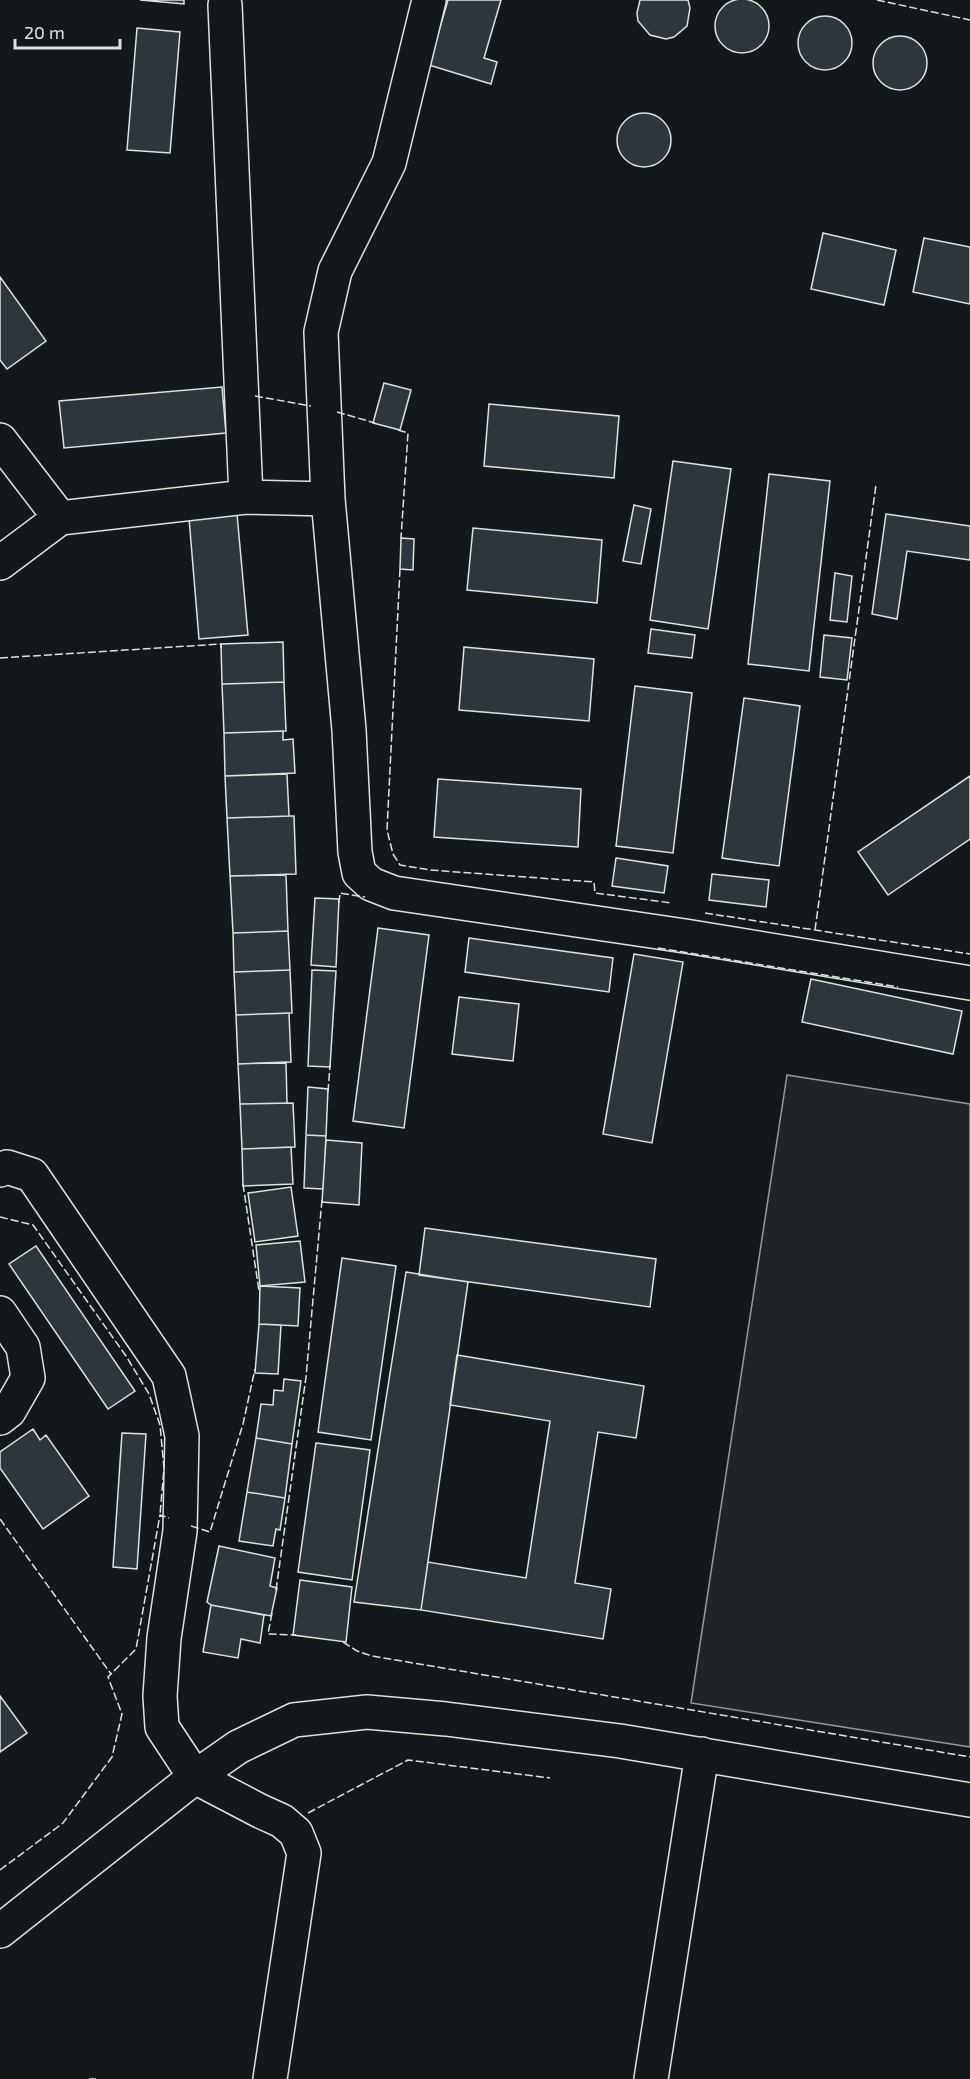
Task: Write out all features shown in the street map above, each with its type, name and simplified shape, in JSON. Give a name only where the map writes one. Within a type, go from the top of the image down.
[{"type":"street","points":[[429,0],[389,163],[335,271],[321,332],[328,499],[349,730],[355,852],[359,873],[371,884],[394,893],[673,934],[970,983]]},
{"type":"street","points":[[225,5],[246,497]]},
{"type":"street","points":[[0,440],[60,518]]},
{"type":"street","points":[[0,563],[60,518],[246,497],[328,499]]},
{"type":"street","points":[[0,1170],[7,1167],[32,1175],[169,1376],[182,1436],[180,1531],[164,1638],[160,1696],[162,1727],[195,1777],[282,1821],[296,1833],[304,1852],[270,2079]]},
{"type":"street","points":[[0,1313],[23,1347],[27,1378],[9,1411],[0,1418]]},
{"type":"street","points":[[0,1931],[195,1777],[238,1747],[294,1720],[367,1712],[446,1719],[702,1754],[970,1800]]},
{"type":"street","points":[[651,2079],[702,1754]]},
{"type":"shaded area","points":[[787,1075],[970,1104],[970,1747],[691,1703]]},
{"type":"building","points":[[742,-1],[752,1],[761,7],[767,16],[769,26],[767,36],[761,45],[752,51],[742,53],[732,51],[723,45],[717,36],[715,26],[717,16],[723,7],[732,1]]},
{"type":"building","points":[[140,0],[184,0],[184,4]]},
{"type":"building","points":[[448,0],[501,0],[484,58],[497,62],[491,84],[429,65]]},
{"type":"building","points":[[640,0],[688,0],[690,8],[687,26],[674,37],[666,39],[650,35],[638,21]]},
{"type":"building","points":[[825,16],[835,18],[844,24],[850,33],[852,43],[850,53],[844,62],[835,68],[825,70],[815,68],[806,62],[800,53],[798,43],[800,33],[806,24],[815,18]]},
{"type":"building","points":[[137,28],[180,32],[170,153],[127,150]]},
{"type":"building","points":[[900,36],[910,38],[919,44],[925,53],[927,63],[925,73],[919,82],[910,88],[900,90],[890,88],[881,82],[875,73],[873,63],[875,53],[881,44],[890,38]]},
{"type":"building","points":[[644,113],[654,115],[663,121],[669,130],[671,140],[669,150],[663,159],[654,165],[644,167],[634,165],[625,159],[619,150],[617,140],[619,130],[625,121],[634,115]]},
{"type":"building","points":[[823,233],[896,250],[884,305],[811,289]]},
{"type":"building","points":[[924,238],[970,247],[970,304],[913,292]]},
{"type":"building","points":[[0,277],[46,341],[7,369],[0,360]]},
{"type":"building","points":[[384,383],[411,390],[400,430],[373,423]]},
{"type":"building","points":[[222,387],[226,433],[64,448],[59,401]]},
{"type":"building","points":[[489,404],[619,416],[614,478],[484,466]]},
{"type":"building","points":[[673,461],[731,469],[708,629],[650,620]]},
{"type":"building","points":[[769,474],[830,481],[809,671],[748,664]]},
{"type":"building","points":[[634,505],[651,509],[641,564],[623,561]]},
{"type":"building","points":[[237,514],[248,635],[199,639],[189,518]]},
{"type":"building","points":[[886,514],[970,526],[970,560],[907,551],[897,619],[872,614]]},
{"type":"building","points":[[473,528],[602,540],[597,603],[467,590]]},
{"type":"building","points":[[401,538],[414,539],[413,570],[400,569]]},
{"type":"building","points":[[835,573],[852,576],[847,622],[830,620]]},
{"type":"building","points":[[651,629],[695,635],[692,658],[648,653]]},
{"type":"building","points":[[824,635],[852,638],[847,680],[820,677]]},
{"type":"building","points":[[283,642],[284,682],[222,684],[221,644]]},
{"type":"building","points":[[464,647],[594,659],[589,721],[459,710]]},
{"type":"building","points":[[284,682],[286,731],[224,733],[222,684]]},
{"type":"building","points":[[635,686],[692,693],[673,853],[616,846]]},
{"type":"building","points":[[744,698],[800,706],[779,866],[722,858]]},
{"type":"building","points":[[283,731],[283,740],[293,739],[295,773],[225,776],[224,733]]},
{"type":"building","points":[[287,774],[289,816],[227,818],[225,776]]},
{"type":"building","points":[[970,776],[970,839],[888,895],[858,852]]},
{"type":"building","points":[[438,779],[581,789],[578,847],[434,837]]},
{"type":"building","points":[[294,816],[296,874],[230,876],[227,818]]},
{"type":"building","points":[[616,858],[668,866],[664,893],[612,886]]},
{"type":"building","points":[[712,874],[769,880],[766,907],[709,900]]},
{"type":"building","points":[[286,875],[288,931],[233,933],[230,876]]},
{"type":"building","points":[[315,898],[339,899],[336,967],[311,965]]},
{"type":"building","points":[[378,928],[429,935],[404,1128],[353,1121]]},
{"type":"building","points":[[288,931],[290,970],[234,972],[233,933]]},
{"type":"building","points":[[469,938],[613,958],[609,992],[465,972]]},
{"type":"building","points":[[634,954],[683,962],[652,1143],[603,1134]]},
{"type":"building","points":[[290,970],[292,1013],[236,1015],[234,972]]},
{"type":"building","points":[[312,970],[336,971],[330,1067],[308,1066]]},
{"type":"building","points":[[811,979],[962,1011],[953,1054],[802,1022]]},
{"type":"building","points":[[459,997],[519,1004],[513,1061],[452,1054]]},
{"type":"building","points":[[289,1013],[291,1062],[238,1064],[236,1015]]},
{"type":"building","points":[[286,1062],[287,1103],[240,1104],[238,1064]]},
{"type":"building","points":[[308,1087],[328,1089],[326,1136],[306,1135]]},
{"type":"building","points":[[293,1103],[295,1147],[242,1149],[240,1104]]},
{"type":"building","points":[[306,1135],[326,1136],[323,1189],[304,1188]]},
{"type":"building","points":[[326,1140],[362,1143],[359,1205],[322,1202]]},
{"type":"building","points":[[291,1147],[293,1184],[243,1186],[242,1149]]},
{"type":"building","points":[[291,1187],[298,1236],[255,1242],[248,1193]]},
{"type":"building","points":[[425,1228],[656,1259],[650,1307],[419,1275]]},
{"type":"building","points":[[300,1241],[305,1282],[260,1286],[256,1245]]},
{"type":"building","points":[[36,1246],[135,1391],[108,1409],[9,1264]]},
{"type":"building","points":[[342,1258],[396,1266],[371,1440],[318,1432]]},
{"type":"building","points":[[406,1272],[468,1282],[421,1610],[354,1602]]},
{"type":"building","points":[[260,1286],[300,1288],[298,1326],[259,1324]]},
{"type":"building","points":[[259,1324],[281,1325],[278,1374],[255,1373]]},
{"type":"building","points":[[457,1355],[644,1386],[636,1438],[598,1432],[575,1583],[611,1589],[603,1639],[421,1610],[428,1562],[526,1578],[550,1421],[450,1405]]},
{"type":"building","points":[[284,1379],[301,1381],[292,1444],[256,1438],[261,1404],[273,1405],[274,1390],[283,1391]]},
{"type":"building","points":[[33,1429],[40,1440],[46,1435],[89,1496],[43,1529],[0,1468],[0,1452]]},
{"type":"building","points":[[122,1433],[146,1434],[137,1569],[113,1567]]},
{"type":"building","points":[[256,1438],[292,1444],[285,1498],[247,1492]]},
{"type":"building","points":[[316,1443],[370,1450],[352,1580],[298,1572]]},
{"type":"building","points":[[247,1492],[285,1498],[280,1530],[276,1529],[273,1546],[239,1541]]},
{"type":"building","points":[[219,1546],[275,1558],[270,1586],[277,1588],[271,1616],[211,1605],[207,1602]]},
{"type":"building","points":[[300,1580],[352,1587],[346,1642],[293,1635]]},
{"type":"building","points":[[211,1605],[264,1615],[260,1643],[241,1639],[238,1658],[203,1652]]},
{"type":"building","points":[[0,1696],[27,1733],[0,1752]]},
{"type":"fence","points":[[877,0],[970,20]]},
{"type":"fence","points":[[255,396],[311,406]]},
{"type":"fence","points":[[337,412],[375,423]]},
{"type":"fence","points":[[398,430],[408,433],[401,538]]},
{"type":"fence","points":[[815,930],[876,485]]},
{"type":"fence","points":[[400,569],[387,830],[393,854],[400,865],[430,870],[594,882],[595,893],[672,903]]},
{"type":"fence","points":[[0,658],[221,644],[221,648]]},
{"type":"fence","points":[[339,903],[340,893],[365,897]]},
{"type":"fence","points":[[705,913],[970,954]]},
{"type":"fence","points":[[658,948],[898,987]]},
{"type":"fence","points":[[328,1092],[330,1065]]},
{"type":"fence","points":[[243,1184],[259,1291]]},
{"type":"fence","points":[[276,1590],[306,1377],[322,1200]]},
{"type":"fence","points":[[0,1217],[33,1225],[126,1356],[149,1394],[160,1425],[164,1468],[160,1515]]},
{"type":"fence","points":[[191,1526],[210,1532],[243,1424],[255,1369]]},
{"type":"fence","points":[[0,1870],[63,1823],[112,1757],[122,1714],[108,1677],[136,1649],[160,1515],[169,1518]]},
{"type":"fence","points":[[0,1519],[111,1674]]},
{"type":"fence","points":[[272,1613],[268,1634],[296,1635]]},
{"type":"fence","points":[[343,1642],[357,1651],[372,1656],[970,1757]]},
{"type":"fence","points":[[308,1813],[408,1760],[550,1778]]},
{"type":"fence","points":[[89,2079],[96,2079]]}]
